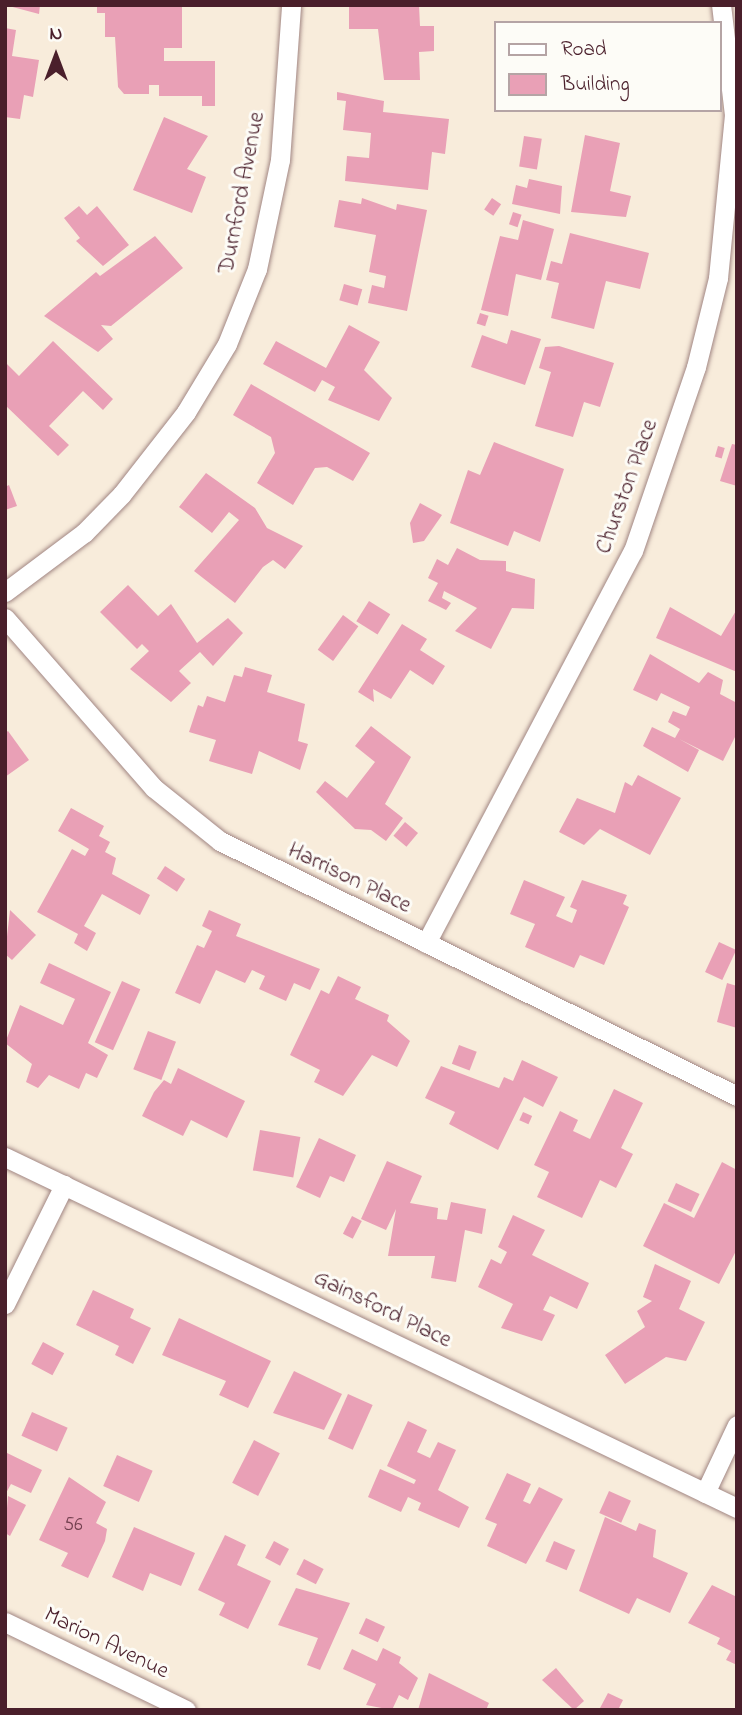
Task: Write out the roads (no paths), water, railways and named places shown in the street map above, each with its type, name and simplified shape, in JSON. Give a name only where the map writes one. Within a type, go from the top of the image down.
[{"type":"street","name":"Durnford Avenue","points":[[5,592],[83,533],[122,494],[186,412],[227,344],[257,269],[280,160],[290,5]]},
{"type":"street","name":"Churston Place","points":[[426,943],[633,551],[696,367],[718,278],[734,115],[721,5]]},
{"type":"street","name":"Harrison Place","points":[[5,618],[183,814],[295,883],[426,943],[737,1096]]},
{"type":"street","name":"Gainsford Place","points":[[5,1157],[737,1508]]},
{"type":"street","points":[[5,1304],[64,1185]]},
{"type":"street","points":[[705,1493],[737,1425]]},
{"type":"street","name":"Marion Avenue","points":[[5,1622],[186,1710]]}]
